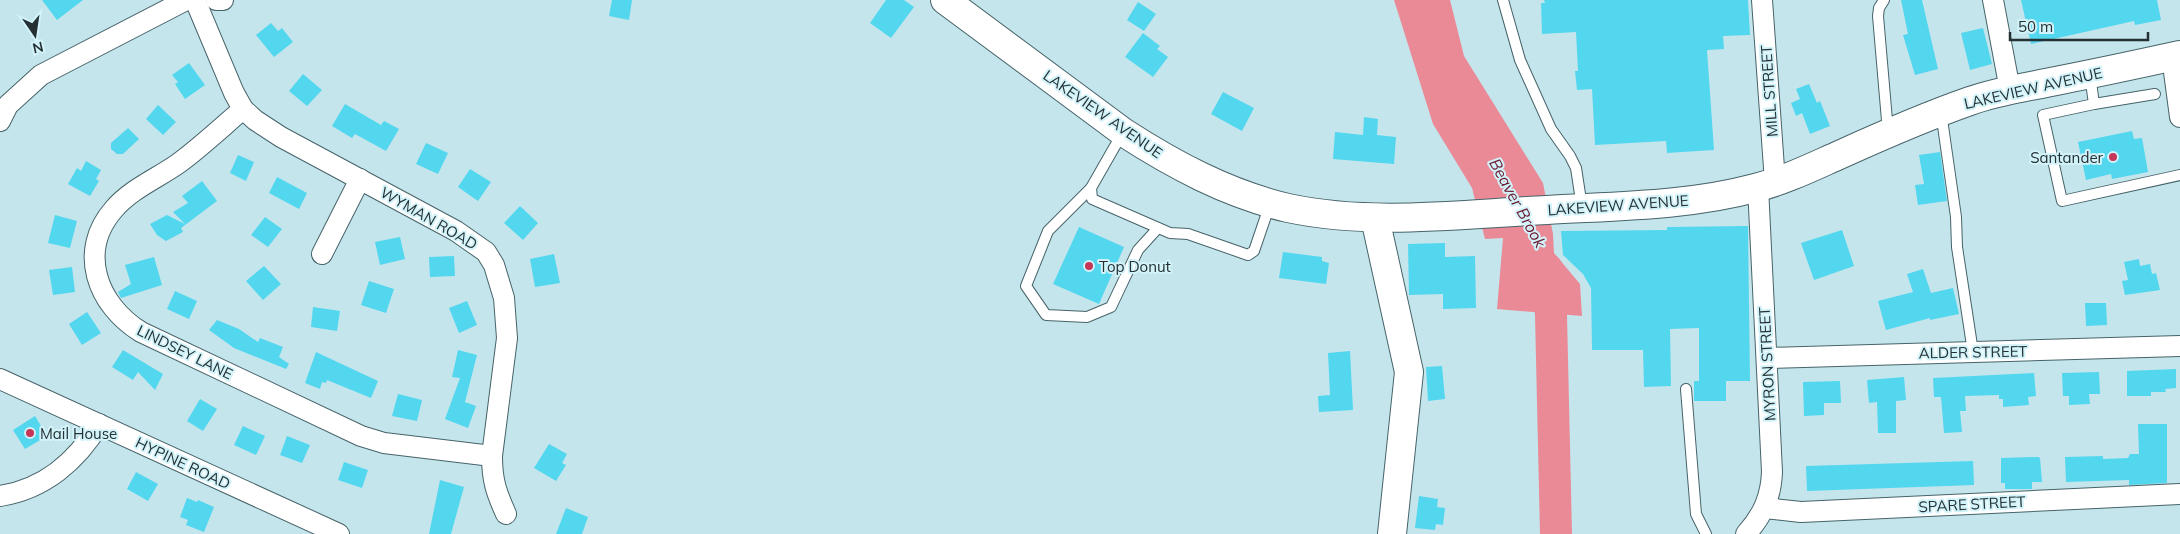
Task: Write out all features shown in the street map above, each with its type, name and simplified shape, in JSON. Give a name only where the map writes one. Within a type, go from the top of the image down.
[{"type":"main road","name":"LAKEVIEW AVENUE","points":[[950,1],[1123,132],[1194,173],[1233,191],[1270,203],[1309,211],[1375,218],[1572,208],[1696,199],[1767,185],[1941,111],[1984,96],[2176,56]]},
{"type":"main road","points":[[1375,218],[1410,372],[1392,534]]},
{"type":"street","points":[[0,121],[8,105],[41,75],[186,0]]},
{"type":"street","name":"WYMAN ROAD","points":[[195,0],[234,93],[243,109],[268,129],[473,241],[486,252],[494,265],[504,298],[507,331],[492,456],[492,476],[495,490],[506,514]]},
{"type":"street","points":[[216,0],[223,0]]},
{"type":"street","name":"MILL STREET","points":[[1762,0],[1767,185]]},
{"type":"street","points":[[1992,0],[2010,90]]},
{"type":"street","points":[[2176,56],[2180,117]]},
{"type":"street","name":"LINDSEY LANE","points":[[243,109],[180,162],[123,200],[106,220],[96,245],[95,258],[99,284],[110,306],[129,325],[140,332],[361,436],[384,443],[492,456]]},
{"type":"street","points":[[322,254],[360,179]]},
{"type":"street","name":"MYRON STREET","points":[[1746,534],[1764,508],[1770,491],[1772,472],[1767,358],[1767,185]]},
{"type":"street","name":"ALDER STREET","points":[[1767,358],[2180,346]]},
{"type":"street","name":"HYPINE ROAD","points":[[0,379],[99,424],[314,529],[339,534]]},
{"type":"street","points":[[0,496],[24,489],[60,470],[75,458],[87,444],[99,424]]},
{"type":"street","name":"SPARE STREET","points":[[1764,508],[1801,512],[2180,494]]},
{"type":"lane","points":[[1502,0],[1520,60],[1551,129],[1576,168],[1572,208]]},
{"type":"lane","points":[[1884,0],[1879,8],[1878,16],[1888,134]]},
{"type":"lane","points":[[2090,74],[2094,104]]},
{"type":"lane","points":[[2155,94],[2043,115],[2062,200],[2180,175]]},
{"type":"lane","points":[[1941,111],[1956,217],[1957,247],[1973,352]]},
{"type":"lane","points":[[1123,132],[1091,188],[1048,231],[1026,286],[1046,315],[1087,317],[1112,307],[1138,250],[1158,228]]},
{"type":"lane","points":[[1091,188],[1092,199],[1158,228],[1170,233],[1188,234],[1248,254],[1254,251],[1270,203]]},
{"type":"lane","points":[[1686,389],[1696,514],[1706,534]]},
{"type":"water","points":[[1394,0],[1450,0],[1464,56],[1543,183],[1553,234],[1554,253],[1580,284],[1582,316],[1497,309],[1503,238],[1485,239],[1472,188],[1433,124]]},
{"type":"building","points":[[42,0],[83,0],[57,20]]},
{"type":"building","points":[[612,0],[632,0],[629,20],[609,16]]},
{"type":"building","points":[[886,0],[904,0],[914,7],[891,38],[870,23]]},
{"type":"building","points":[[1544,0],[1748,0],[1750,35],[1723,36],[1724,49],[1707,50],[1714,150],[1667,153],[1666,141],[1595,145],[1592,89],[1577,90],[1575,71],[1578,71],[1576,32],[1542,34],[1541,3],[1545,3]]},
{"type":"building","points":[[1901,0],[1922,0],[1938,69],[1915,75],[1903,35],[1908,34]]},
{"type":"building","points":[[2021,0],[2157,0],[2161,20],[2135,25],[2134,21],[2031,44]]},
{"type":"building","points":[[1138,2],[1156,14],[1144,31],[1127,20]]},
{"type":"building","points":[[271,23],[278,31],[282,28],[293,42],[274,57],[256,35]]},
{"type":"building","points":[[1983,28],[1992,64],[1970,70],[1961,33]]},
{"type":"building","points":[[1143,33],[1160,46],[1157,49],[1168,57],[1153,77],[1125,57]]},
{"type":"building","points":[[189,63],[205,85],[185,99],[175,84],[178,82],[172,75]]},
{"type":"building","points":[[303,74],[322,90],[307,106],[289,91]]},
{"type":"building","points":[[1809,84],[1817,103],[1820,101],[1830,126],[1810,134],[1802,113],[1796,116],[1791,103],[1800,99],[1796,89]]},
{"type":"building","points":[[1223,92],[1254,108],[1242,131],[1211,114]]},
{"type":"building","points":[[345,104],[381,125],[384,121],[399,129],[386,151],[355,134],[352,138],[332,126]]},
{"type":"building","points":[[158,105],[176,122],[163,135],[146,119]]},
{"type":"building","points":[[1364,117],[1378,119],[1377,135],[1396,137],[1394,164],[1333,159],[1335,132],[1363,135]]},
{"type":"building","points":[[128,128],[139,139],[123,154],[117,154],[111,149],[111,143]]},
{"type":"building","name":"Santander","points":[[2132,131],[2134,139],[2142,138],[2148,172],[2112,179],[2111,174],[2086,180],[2078,142]]},
{"type":"building","points":[[426,143],[448,153],[438,174],[416,164]]},
{"type":"building","points":[[1940,152],[1947,201],[1918,205],[1915,185],[1924,184],[1919,155]]},
{"type":"building","points":[[238,155],[254,162],[246,181],[230,173]]},
{"type":"building","points":[[86,161],[101,170],[96,179],[99,181],[90,196],[68,184],[77,168],[81,171]]},
{"type":"building","points":[[470,169],[491,182],[478,201],[458,187]]},
{"type":"building","points":[[277,177],[307,193],[299,209],[269,193]]},
{"type":"building","points":[[202,181],[217,201],[181,228],[183,232],[166,241],[157,235],[150,224],[167,215],[185,224],[173,212],[188,203],[182,196]]},
{"type":"building","points":[[520,206],[538,223],[523,240],[504,223]]},
{"type":"building","points":[[55,215],[77,221],[70,248],[48,243]]},
{"type":"building","points":[[265,217],[282,229],[268,247],[251,235]]},
{"type":"building","points":[[1748,226],[1750,381],[1726,381],[1726,401],[1694,401],[1694,381],[1699,381],[1699,328],[1670,329],[1671,386],[1644,387],[1643,350],[1592,350],[1591,288],[1583,274],[1563,255],[1561,231],[1667,230],[1667,227]]},
{"type":"building","name":"Top Donut","points":[[1079,227],[1124,247],[1099,304],[1053,284]]},
{"type":"building","points":[[1842,230],[1854,266],[1814,280],[1801,243]]},
{"type":"building","points":[[400,237],[405,259],[380,265],[375,242]]},
{"type":"building","points":[[1445,243],[1445,257],[1475,256],[1476,308],[1443,309],[1443,294],[1409,295],[1408,244]]},
{"type":"building","points":[[1283,252],[1322,257],[1322,261],[1329,263],[1326,284],[1279,278]]},
{"type":"building","points":[[554,254],[560,283],[535,287],[530,259]]},
{"type":"building","points":[[454,256],[455,276],[430,277],[429,257]]},
{"type":"building","points":[[154,257],[162,285],[121,298],[118,292],[131,284],[125,265]]},
{"type":"building","points":[[2139,259],[2140,266],[2150,264],[2152,274],[2156,273],[2160,290],[2125,295],[2122,281],[2128,280],[2124,262]]},
{"type":"building","points":[[264,266],[281,284],[263,300],[246,281]]},
{"type":"building","points":[[72,267],[75,292],[53,295],[49,270]]},
{"type":"building","points":[[1923,269],[1931,293],[1953,288],[1959,314],[1930,320],[1930,318],[1886,330],[1878,301],[1913,292],[1907,274]]},
{"type":"building","points":[[369,281],[394,289],[386,313],[361,305]]},
{"type":"building","points":[[175,291],[197,301],[189,319],[167,309]]},
{"type":"building","points":[[467,301],[477,325],[459,333],[449,308]]},
{"type":"building","points":[[2085,303],[2106,303],[2107,325],[2086,326]]},
{"type":"building","points":[[313,307],[340,311],[337,331],[311,327]]},
{"type":"building","points":[[87,312],[101,333],[82,345],[69,324]]},
{"type":"building","points":[[217,320],[239,329],[258,342],[260,338],[283,347],[279,357],[289,364],[286,369],[234,348],[209,330]]},
{"type":"building","points":[[123,350],[163,374],[155,390],[138,372],[133,380],[112,367]]},
{"type":"building","points":[[458,350],[477,355],[465,402],[476,406],[468,428],[445,419],[460,378],[452,377]]},
{"type":"building","points":[[1350,351],[1353,410],[1319,412],[1318,396],[1330,395],[1328,353]]},
{"type":"building","points":[[316,352],[378,381],[371,398],[327,380],[326,383],[322,382],[320,389],[305,383]]},
{"type":"building","points":[[1442,366],[1445,399],[1428,401],[1426,367]]},
{"type":"building","points":[[2176,369],[2176,388],[2165,389],[2166,392],[2151,392],[2151,396],[2127,396],[2127,371]]},
{"type":"building","points":[[2099,372],[2100,394],[2089,394],[2090,404],[2069,405],[2069,396],[2063,396],[2062,373]]},
{"type":"building","points":[[2034,373],[2036,396],[2028,397],[2029,405],[2003,407],[2003,399],[1999,399],[1999,395],[1965,396],[1966,411],[1960,411],[1962,432],[1944,433],[1941,397],[1934,397],[1933,378]]},
{"type":"building","points":[[1904,377],[1906,400],[1896,401],[1896,433],[1878,433],[1877,402],[1869,403],[1867,380]]},
{"type":"building","points":[[1840,381],[1841,403],[1824,403],[1824,415],[1804,416],[1803,382]]},
{"type":"building","points":[[398,394],[422,400],[417,421],[392,416]]},
{"type":"building","points":[[200,399],[217,409],[203,431],[187,421]]},
{"type":"building","name":"Mail House","points":[[35,416],[47,436],[25,449],[13,430]]},
{"type":"building","points":[[2138,424],[2167,424],[2167,483],[2129,485],[2129,480],[2066,482],[2065,457],[2103,456],[2103,459],[2128,458],[2130,454],[2139,454]]},
{"type":"building","points":[[243,426],[265,436],[256,455],[234,445]]},
{"type":"building","points":[[287,436],[310,445],[302,463],[280,455]]},
{"type":"building","points":[[549,444],[567,454],[562,463],[566,465],[556,481],[534,468]]},
{"type":"building","points":[[2001,458],[2040,458],[2042,482],[2032,482],[2032,489],[2005,489],[2005,483],[2001,483]]},
{"type":"building","points":[[1973,461],[1974,485],[1807,491],[1806,466]]},
{"type":"building","points":[[344,462],[368,470],[362,488],[338,480]]},
{"type":"building","points":[[136,472],[158,484],[148,501],[127,489]]},
{"type":"building","points":[[440,480],[464,487],[451,534],[429,534]]},
{"type":"building","points":[[1419,496],[1438,499],[1437,507],[1445,508],[1443,525],[1436,524],[1435,530],[1415,528]]},
{"type":"building","points":[[187,498],[197,502],[198,500],[214,507],[204,532],[186,525],[188,520],[180,517]]},
{"type":"building","points":[[566,508],[588,517],[582,534],[556,534]]},
{"type":"waterway","name":"Beaver Brook","points":[[1547,269],[1551,315],[1556,534]]},
{"type":"place","name":"Santander","points":[[2113,157]]},
{"type":"place","name":"Top Donut","points":[[1089,266]]},
{"type":"place","name":"Mail House","points":[[30,433]]}]
